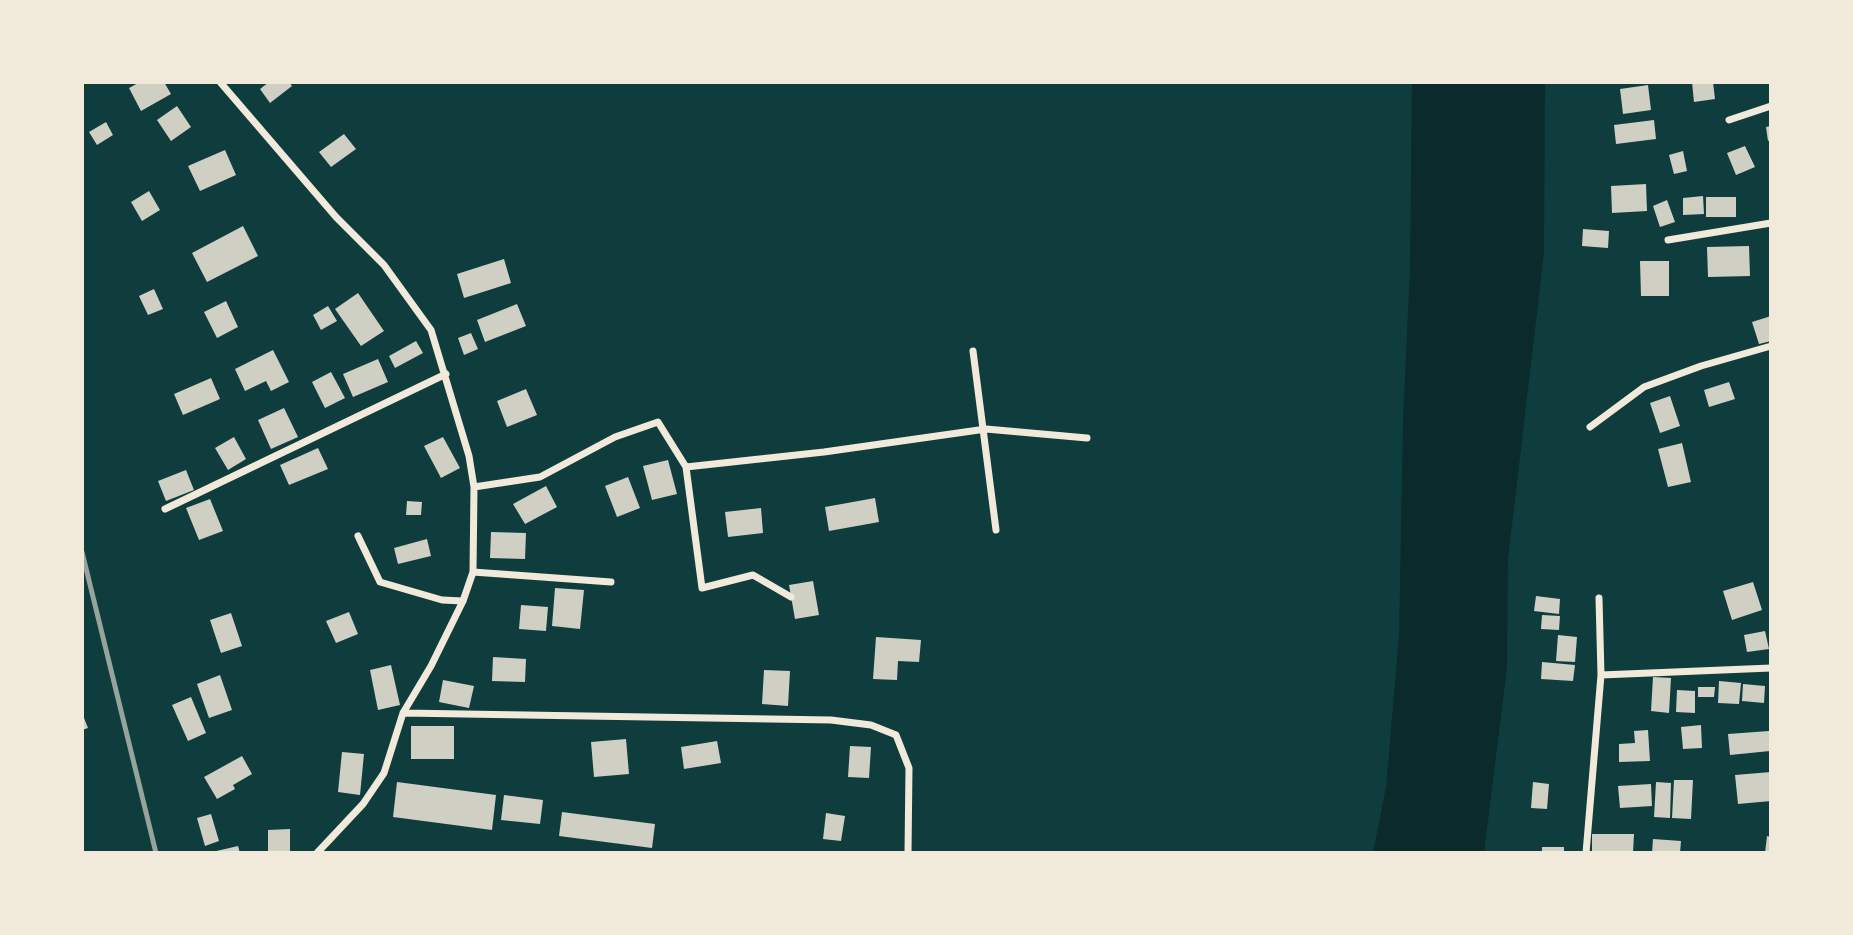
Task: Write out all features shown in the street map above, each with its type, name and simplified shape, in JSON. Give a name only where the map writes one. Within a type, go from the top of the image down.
[{"type":"street","points":[[220,82],[336,217],[384,265],[431,330],[469,456],[474,487],[473,572],[463,601],[403,713],[384,772],[363,804],[317,853]]},
{"type":"street","points":[[1729,120],[1771,106]]},
{"type":"street","points":[[1668,240],[1771,223]]},
{"type":"street","points":[[1590,427],[1644,387],[1701,366],[1771,346]]},
{"type":"street","points":[[972,351],[996,530]]},
{"type":"street","points":[[165,509],[446,374]]},
{"type":"street","points":[[474,487],[540,478],[615,437],[658,422],[686,467],[702,588],[753,575],[791,597]]},
{"type":"street","points":[[686,467],[824,452],[983,429],[1087,438]]},
{"type":"street","points":[[358,536],[380,582],[442,600],[463,601]]},
{"type":"street","points":[[473,572],[611,582]]},
{"type":"street","points":[[1586,853],[1601,675],[1599,598]]},
{"type":"street","points":[[1601,675],[1771,668]]},
{"type":"street","points":[[403,713],[831,720],[871,724],[896,735],[909,768],[908,853]]},
{"type":"water","points":[[1412,82],[1545,82],[1544,253],[1508,559],[1507,668],[1484,853],[1373,853],[1386,787],[1399,636],[1403,422],[1410,267]]},
{"type":"building","points":[[140,82],[164,82],[171,94],[141,111],[129,88]]},
{"type":"building","points":[[269,82],[289,82],[292,86],[270,103],[260,89]]},
{"type":"building","points":[[1692,82],[1713,82],[1715,99],[1694,102]]},
{"type":"building","points":[[1648,85],[1651,110],[1623,114],[1620,89]]},
{"type":"building","points":[[177,106],[191,127],[171,141],[157,120]]},
{"type":"building","points":[[1654,120],[1656,139],[1616,144],[1614,125]]},
{"type":"building","points":[[106,122],[113,135],[97,145],[89,132]]},
{"type":"building","points":[[1771,126],[1771,140],[1768,141],[1766,127]]},
{"type":"building","points":[[344,134],[356,149],[331,167],[319,152]]},
{"type":"building","points":[[1745,146],[1755,167],[1736,175],[1727,153]]},
{"type":"building","points":[[225,150],[236,175],[200,191],[188,166]]},
{"type":"building","points":[[1683,151],[1687,171],[1674,174],[1669,155]]},
{"type":"building","points":[[1646,184],[1647,211],[1612,213],[1611,186]]},
{"type":"building","points":[[149,191],[160,210],[142,221],[131,202]]},
{"type":"building","points":[[1703,196],[1704,214],[1683,215],[1683,198]]},
{"type":"building","points":[[1706,197],[1736,197],[1736,217],[1706,217]]},
{"type":"building","points":[[1667,200],[1675,222],[1660,227],[1653,206]]},
{"type":"building","points":[[243,226],[258,256],[207,282],[192,253]]},
{"type":"building","points":[[1583,229],[1609,231],[1608,248],[1582,246]]},
{"type":"building","points":[[1749,246],[1750,276],[1708,277],[1707,247]]},
{"type":"building","points":[[504,259],[511,283],[464,298],[457,274]]},
{"type":"building","points":[[1640,261],[1669,261],[1669,296],[1641,296]]},
{"type":"building","points":[[154,289],[163,309],[148,315],[139,296]]},
{"type":"building","points":[[358,293],[384,331],[361,346],[335,309]]},
{"type":"building","points":[[226,301],[238,327],[217,338],[204,312]]},
{"type":"building","points":[[517,304],[526,326],[485,342],[477,320]]},
{"type":"building","points":[[328,306],[337,321],[321,330],[313,315]]},
{"type":"building","points":[[1771,316],[1771,341],[1759,344],[1752,322]]},
{"type":"building","points":[[471,333],[478,349],[464,355],[458,338]]},
{"type":"building","points":[[416,341],[423,353],[395,368],[389,356]]},
{"type":"building","points":[[273,350],[289,382],[271,391],[266,381],[245,391],[235,369]]},
{"type":"building","points":[[378,359],[388,382],[353,397],[343,374]]},
{"type":"building","points":[[331,372],[345,398],[325,408],[312,382]]},
{"type":"building","points":[[211,378],[220,399],[183,415],[174,394]]},
{"type":"building","points":[[1729,382],[1735,399],[1709,407],[1704,390]]},
{"type":"building","points":[[526,389],[537,415],[507,427],[497,401]]},
{"type":"building","points":[[1670,396],[1680,426],[1660,433],[1650,403]]},
{"type":"building","points":[[284,408],[298,437],[271,449],[258,420]]},
{"type":"building","points":[[234,437],[246,459],[228,470],[215,448]]},
{"type":"building","points":[[443,437],[460,468],[441,478],[424,446]]},
{"type":"building","points":[[1682,443],[1691,482],[1668,487],[1658,449]]},
{"type":"building","points":[[318,448],[328,469],[289,485],[280,465]]},
{"type":"building","points":[[668,460],[677,494],[652,500],[643,466]]},
{"type":"building","points":[[186,470],[194,490],[166,501],[158,481]]},
{"type":"building","points":[[628,477],[640,508],[617,517],[605,486]]},
{"type":"building","points":[[546,486],[557,507],[525,524],[513,504]]},
{"type":"building","points":[[875,498],[879,522],[829,531],[825,507]]},
{"type":"building","points":[[210,499],[223,531],[199,540],[186,508]]},
{"type":"building","points":[[407,501],[422,502],[421,515],[406,515]]},
{"type":"building","points":[[761,508],[763,533],[728,537],[725,512]]},
{"type":"building","points":[[491,532],[526,533],[525,559],[490,558]]},
{"type":"building","points":[[427,539],[431,556],[398,564],[394,548]]},
{"type":"building","points":[[813,581],[819,615],[795,619],[789,585]]},
{"type":"building","points":[[1753,582],[1762,610],[1732,620],[1723,591]]},
{"type":"building","points":[[555,588],[584,590],[580,629],[552,626]]},
{"type":"building","points":[[1536,596],[1560,599],[1559,614],[1534,611]]},
{"type":"building","points":[[521,605],[548,607],[546,631],[519,629]]},
{"type":"building","points":[[349,612],[358,634],[336,643],[326,621]]},
{"type":"building","points":[[231,613],[242,646],[221,653],[210,620]]},
{"type":"building","points":[[1542,615],[1560,616],[1559,630],[1541,629]]},
{"type":"building","points":[[1765,631],[1769,649],[1747,652],[1744,635]]},
{"type":"building","points":[[1558,635],[1577,637],[1575,662],[1556,661]]},
{"type":"building","points":[[876,637],[921,640],[919,662],[898,661],[897,680],[873,679]]},
{"type":"building","points":[[493,657],[526,659],[525,682],[492,681]]},
{"type":"building","points":[[1542,662],[1575,665],[1573,681],[1541,679]]},
{"type":"building","points":[[391,665],[400,705],[378,710],[370,670]]},
{"type":"building","points":[[764,670],[790,671],[788,706],[762,704]]},
{"type":"building","points":[[220,675],[232,710],[209,718],[197,684]]},
{"type":"building","points":[[1653,677],[1671,678],[1669,713],[1651,711]]},
{"type":"building","points":[[443,680],[474,686],[469,708],[439,702]]},
{"type":"building","points":[[1719,681],[1741,683],[1739,704],[1718,703]]},
{"type":"building","points":[[1743,684],[1765,686],[1764,703],[1742,701]]},
{"type":"building","points":[[1698,687],[1715,687],[1714,697],[1698,697]]},
{"type":"building","points":[[1677,690],[1695,691],[1695,713],[1676,712]]},
{"type":"building","points":[[191,697],[206,733],[188,741],[172,705]]},
{"type":"building","points":[[82,713],[88,728],[82,730]]},
{"type":"building","points":[[1701,725],[1702,748],[1683,749],[1681,727]]},
{"type":"building","points":[[411,726],[454,726],[454,759],[411,759]]},
{"type":"building","points":[[1648,730],[1650,761],[1619,762],[1619,744],[1635,743],[1634,731]]},
{"type":"building","points":[[1769,731],[1770,751],[1730,755],[1728,734]]},
{"type":"building","points":[[626,739],[629,774],[594,777],[591,742]]},
{"type":"building","points":[[717,741],[721,763],[684,769],[681,747]]},
{"type":"building","points":[[850,746],[871,747],[869,778],[848,777]]},
{"type":"building","points":[[342,752],[364,754],[360,795],[338,792]]},
{"type":"building","points":[[242,756],[252,774],[233,785],[235,789],[217,799],[204,777]]},
{"type":"building","points":[[1771,772],[1771,801],[1738,804],[1735,775]]},
{"type":"building","points":[[1674,780],[1693,780],[1691,819],[1672,818]]},
{"type":"building","points":[[397,782],[496,795],[492,830],[393,817]]},
{"type":"building","points":[[1533,782],[1549,784],[1547,809],[1531,808]]},
{"type":"building","points":[[1656,782],[1671,783],[1670,818],[1654,817]]},
{"type":"building","points":[[1651,784],[1652,806],[1620,808],[1618,786]]},
{"type":"building","points":[[504,795],[543,800],[540,824],[501,820]]},
{"type":"building","points":[[562,812],[655,824],[652,848],[559,836]]},
{"type":"building","points":[[826,813],[845,816],[841,841],[823,839]]},
{"type":"building","points":[[211,814],[219,841],[205,846],[197,818]]},
{"type":"building","points":[[290,829],[290,853],[268,853],[268,830]]},
{"type":"building","points":[[1592,834],[1634,834],[1633,853],[1592,853]]},
{"type":"building","points":[[1767,836],[1771,837],[1771,853],[1765,853]]},
{"type":"building","points":[[1653,839],[1681,841],[1680,853],[1652,853]]},
{"type":"building","points":[[238,846],[240,853],[212,853],[212,852]]},
{"type":"building","points":[[1542,847],[1564,847],[1564,853],[1542,853]]},
{"type":"railway","points":[[82,552],[156,853]]}]
